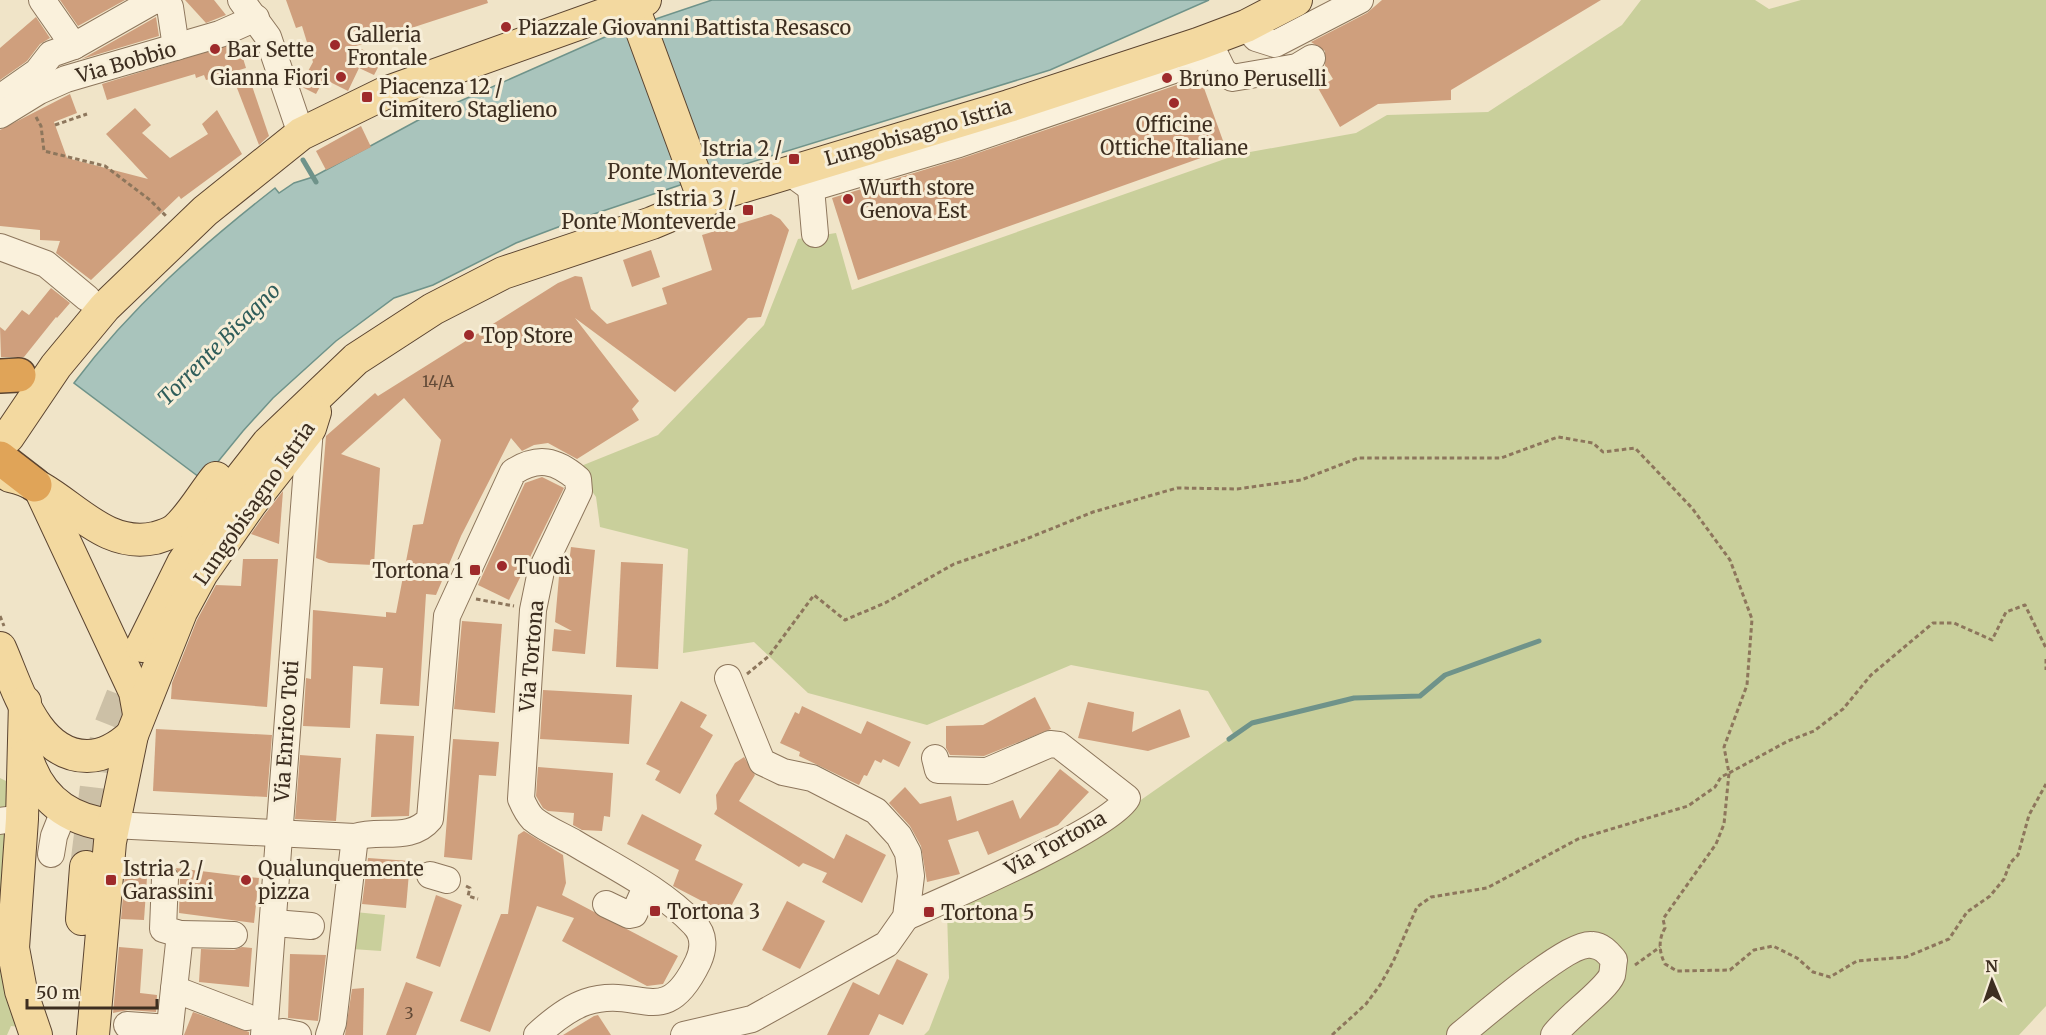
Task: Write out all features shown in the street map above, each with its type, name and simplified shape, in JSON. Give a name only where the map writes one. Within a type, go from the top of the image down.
[{"type":"highway","points":[[4,448],[37,486]]},
{"type":"main road","name":"Lungobisagno Istria","points":[[142,646],[183,563],[208,524],[268,443],[322,388],[356,359],[433,309],[503,273],[652,222],[700,192],[806,175],[956,134],[1246,26],[1296,0]]},
{"type":"main road","points":[[4,448],[56,366],[105,307],[205,211],[301,134],[385,93],[637,6],[700,192]]},
{"type":"main road","points":[[9,375],[35,361],[87,298],[190,198],[233,171],[268,160]]},
{"type":"main road","points":[[652,222],[732,202],[806,175]]},
{"type":"main road","name":"Lungobisagno Istria","points":[[93,1035],[112,825],[135,725],[181,612],[202,573],[251,503],[310,428],[322,388]]},
{"type":"main road","points":[[0,474],[37,486],[114,537],[140,541],[163,536],[176,529],[250,436],[272,415],[322,388]]},
{"type":"main road","points":[[0,648],[25,702],[45,737],[52,744],[72,754],[93,756],[104,754],[114,749],[135,725],[130,682],[37,486]]},
{"type":"main road","points":[[25,702],[13,948],[21,991],[36,1035]]},
{"type":"main road","points":[[24,749],[35,778],[64,812],[90,822],[112,825]]},
{"type":"main road","points":[[74,1035],[86,867]]},
{"type":"street","points":[[42,0],[74,46]]},
{"type":"street","points":[[5,95],[38,72],[48,56],[74,46],[155,0]]},
{"type":"street","points":[[161,0],[170,7],[176,47]]},
{"type":"street","points":[[1246,26],[1256,38],[1275,44],[1360,0]]},
{"type":"street","points":[[248,9],[268,37],[301,134]]},
{"type":"street","name":"Via Bobbio","points":[[0,115],[39,91],[66,80],[220,34],[248,9]]},
{"type":"street","points":[[1203,42],[1223,71],[1232,78],[1297,67],[1312,58]]},
{"type":"street","points":[[806,175],[815,234]]},
{"type":"street","points":[[0,247],[46,264],[87,298]]},
{"type":"street","name":"Via Enrico Toti","points":[[273,1030],[274,923],[279,832],[310,428]]},
{"type":"street","name":"Via Tortona","points":[[112,825],[355,837],[368,833],[404,834],[423,827],[430,819],[447,616],[513,472],[527,463],[553,462],[578,479],[579,491],[541,571],[533,610],[521,800],[534,819],[646,887],[681,912],[701,934],[702,953],[688,983],[674,998],[663,1002],[603,998],[585,1002],[556,1018],[537,1035]]},
{"type":"street","points":[[684,1035],[752,1019],[887,944],[906,917],[911,876],[908,853],[899,836],[876,811],[812,778],[783,772],[762,762],[748,734],[728,678]]},
{"type":"street","name":"Via Tortona","points":[[906,917],[1025,862],[1088,828],[1119,807],[1127,798],[1059,746],[1050,744],[987,771],[938,770],[935,758]]},
{"type":"street","points":[[51,854],[54,836],[64,812]]},
{"type":"street","points":[[329,1035],[333,1023],[355,837]]},
{"type":"street","points":[[165,878],[163,929],[180,934],[234,934]]},
{"type":"street","points":[[606,904],[629,915],[634,914],[646,887]]},
{"type":"street","points":[[274,923],[311,926]]},
{"type":"street","points":[[127,1025],[169,1031],[180,934]]},
{"type":"street","points":[[1460,1035],[1522,984],[1572,951],[1590,944],[1604,948],[1614,960],[1612,976],[1564,1021],[1554,1035]]},
{"type":"street","points":[[174,989],[273,1030]]},
{"type":"path","points":[[55,125],[87,114]]},
{"type":"path","points":[[43,129],[44,151],[105,166],[150,200],[167,218]]},
{"type":"path","points":[[728,678],[744,676],[770,656],[814,595],[845,620],[885,603],[954,564],[1026,539],[1093,512],[1177,488],[1237,489],[1301,480],[1358,458],[1501,458],[1558,437],[1593,443],[1603,452],[1635,448],[1692,508],[1730,560],[1752,619],[1747,685],[1724,747],[1729,773],[1724,824],[1716,844],[1663,919],[1665,928],[1660,937],[1662,957],[1671,969],[1730,970],[1754,950],[1773,946],[1797,958],[1813,972],[1830,977],[1857,961],[1906,957],[1939,945],[1948,939],[1967,912],[1990,896],[2004,879],[2010,863],[2018,855],[2029,815],[2046,784]]},
{"type":"path","points":[[472,599],[523,608]]},
{"type":"path","points":[[1332,1035],[1366,1004],[1380,985],[1393,962],[1417,907],[1431,897],[1487,888],[1578,839],[1688,806],[1715,787],[1721,777],[1788,741],[1814,731],[1843,709],[1871,675],[1933,623],[1954,623],[1992,640],[2006,612],[2025,605],[2046,648]]},
{"type":"path","points":[[2046,659],[2046,670]]},
{"type":"green space","points":[[1641,0],[1755,0],[1769,9],[1801,0],[2046,0],[2046,1006],[2019,1035],[924,1035],[929,1030],[949,978],[947,912],[1052,862],[1234,735],[1208,691],[1071,665],[927,725],[808,693],[754,642],[683,653],[688,549],[600,527],[596,497],[576,468],[658,435],[764,325],[798,239],[836,233],[852,290],[1239,154],[1356,133],[1387,115],[1488,112],[1622,25]]},
{"type":"green space","points":[[0,778],[8,782],[28,1028],[11,1026],[7,1035],[0,1035]]},
{"type":"green space","points":[[355,912],[385,915],[381,951],[352,949]]},
{"type":"water","name":"Torrente Bisagno","points":[[712,0],[1209,0],[1050,70],[716,173],[582,218],[516,243],[433,285],[394,298],[336,341],[273,398],[203,480],[74,383],[143,303],[220,232],[275,188],[279,193],[294,183],[313,177],[424,117],[614,33]]},
{"type":"building","points":[[60,0],[125,0],[78,26]]},
{"type":"building","points":[[185,0],[214,0],[226,15],[206,23]]},
{"type":"building","name":"Galleria Frontale","points":[[286,0],[487,0],[488,3],[356,46],[382,60],[374,75],[359,68],[348,91],[324,79],[316,94],[300,86],[313,62],[302,26],[296,28]]},
{"type":"building","points":[[1382,0],[1601,0],[1451,90],[1451,100],[1378,104],[1340,127],[1318,88],[1333,79],[1325,66],[1325,51],[1311,42],[1367,13]]},
{"type":"building","points":[[36,17],[50,38],[40,44],[27,61],[0,80],[0,48]]},
{"type":"building","points":[[156,17],[159,36],[82,59]]},
{"type":"building","points":[[238,42],[246,68],[206,80],[204,75],[196,78],[195,74],[107,100],[102,84]]},
{"type":"building","points":[[249,77],[269,136],[259,145],[237,88]]},
{"type":"building","points":[[1200,77],[1226,149],[858,280],[832,198],[963,158]]},
{"type":"building","points":[[70,94],[77,113],[54,122],[67,158],[148,179],[106,134],[135,108],[151,125],[142,133],[170,158],[208,134],[202,124],[217,110],[242,154],[181,199],[179,196],[91,280],[56,253],[60,241],[40,240],[40,230],[0,226],[0,130]]},
{"type":"building","points":[[361,126],[371,147],[326,170],[316,151]]},
{"type":"building","points":[[771,214],[780,219],[789,230],[761,317],[748,318],[675,392],[575,318],[639,401],[632,409],[639,420],[577,459],[548,443],[534,445],[522,451],[511,438],[461,536],[436,595],[426,594],[419,706],[380,704],[383,668],[353,666],[350,728],[303,726],[306,678],[311,679],[313,610],[386,617],[386,612],[396,613],[413,525],[423,524],[441,440],[404,398],[341,454],[380,468],[374,565],[329,563],[316,558],[326,436],[375,393],[378,396],[558,283],[575,276],[582,277],[591,309],[607,324],[667,304],[662,288],[712,270],[702,235]]},
{"type":"building","points":[[651,250],[660,277],[632,287],[623,260]]},
{"type":"building","points":[[51,288],[70,303],[24,357],[1,357],[0,327],[5,331],[22,310],[29,315]]},
{"type":"building","points":[[542,477],[564,488],[509,600],[478,585],[525,483]]},
{"type":"building","points":[[283,491],[279,544],[251,534],[265,514]]},
{"type":"building","points":[[571,547],[595,550],[585,654],[552,651],[554,629],[572,631],[555,622],[560,565],[562,562],[569,563]]},
{"type":"building","points":[[243,559],[278,559],[267,707],[171,699],[172,683],[197,620],[216,585],[241,586]]},
{"type":"building","points":[[621,562],[663,564],[658,669],[616,667]]},
{"type":"building","points":[[462,621],[502,624],[495,713],[454,709]]},
{"type":"building","points":[[543,690],[632,695],[629,744],[540,739]]},
{"type":"building","points":[[1035,697],[1051,729],[984,756],[950,755],[946,748],[946,726],[983,725]]},
{"type":"building","points":[[681,701],[707,715],[700,727],[713,735],[680,794],[655,780],[660,771],[646,764]]},
{"type":"building","points":[[1088,702],[1134,712],[1132,732],[1180,709],[1190,737],[1148,751],[1078,738]]},
{"type":"building","points":[[802,706],[861,734],[867,721],[911,742],[899,767],[883,759],[881,763],[875,760],[867,776],[864,775],[859,785],[799,756],[800,752],[780,743],[795,712],[799,714]]},
{"type":"building","points":[[156,729],[272,735],[267,797],[153,791]]},
{"type":"building","points":[[376,734],[414,736],[409,816],[371,817]]},
{"type":"building","points":[[453,739],[499,742],[496,776],[479,775],[472,860],[444,857]]},
{"type":"building","points":[[300,755],[341,758],[336,821],[295,819]]},
{"type":"building","points":[[744,757],[755,775],[739,801],[834,859],[846,834],[886,855],[862,903],[822,882],[827,873],[803,863],[799,867],[714,814],[717,809],[716,795],[735,763]]},
{"type":"building","points":[[538,767],[613,773],[610,817],[604,816],[602,831],[582,830],[573,825],[574,813],[548,811],[543,808],[536,796]]},
{"type":"building","points":[[1060,769],[1089,792],[1058,825],[988,855],[978,831],[948,840],[960,874],[927,882],[921,846],[910,826],[889,803],[905,787],[920,804],[951,796],[957,821],[1013,800],[1020,819]]},
{"type":"building","points":[[642,814],[702,845],[695,860],[743,884],[727,914],[673,886],[679,870],[627,844]]},
{"type":"building","points":[[524,831],[563,855],[566,883],[562,895],[678,956],[663,984],[647,986],[562,941],[574,918],[537,906],[490,1032],[460,1021],[501,914],[508,914],[518,835]]},
{"type":"building","points":[[368,858],[410,861],[406,908],[362,904]]},
{"type":"building","points":[[126,862],[148,863],[144,920],[121,919]]},
{"type":"building","points":[[176,868],[259,878],[254,923],[179,913],[180,879]]},
{"type":"building","points":[[436,895],[462,905],[440,967],[416,958]]},
{"type":"building","points":[[787,901],[825,921],[800,969],[762,950]]},
{"type":"building","points":[[119,947],[143,949],[140,993],[157,995],[156,1012],[128,1010],[113,1013]]},
{"type":"building","points":[[242,947],[252,948],[249,987],[199,982],[201,949],[234,950]]},
{"type":"building","points":[[290,954],[326,955],[318,1021],[288,1018]]},
{"type":"building","points":[[897,959],[928,974],[903,1025],[879,1014],[869,1035],[827,1035],[853,982],[879,995]]},
{"type":"building","points":[[406,982],[433,992],[416,1035],[386,1035]]},
{"type":"building","points":[[364,988],[363,1035],[345,1035],[352,989]]},
{"type":"building","points":[[193,1012],[249,1032],[249,1035],[184,1035]]},
{"type":"building","points":[[598,1015],[611,1035],[563,1035],[594,1016]]},
{"type":"waterway","points":[[303,160],[316,182]]},
{"type":"waterway","points":[[1229,739],[1252,723],[1354,698],[1420,696],[1445,675],[1539,641]]},
{"type":"tunnel","points":[[86,867],[98,770],[108,731],[137,658]]},
{"type":"place","name":"Piazzale Giovanni Battista Resasco","points":[[506,27]]},
{"type":"place","name":"Galleria Frontale","points":[[335,45]]},
{"type":"place","name":"Bar Sette","points":[[215,49]]},
{"type":"place","name":"Gianna Fiori","points":[[341,77]]},
{"type":"place","name":"Bruno Peruselli","points":[[1167,78]]},
{"type":"place","name":"Piacenza 12 / Cimitero Staglieno","points":[[367,97]]},
{"type":"place","name":"Officine Ottiche Italiane","points":[[1174,103]]},
{"type":"place","name":"Istria 2 / Ponte Monteverde","points":[[794,159]]},
{"type":"place","name":"Wurth store Genova Est","points":[[848,199]]},
{"type":"place","name":"Istria 3 / Ponte Monteverde","points":[[748,210]]},
{"type":"place","name":"Top Store","points":[[469,335]]},
{"type":"place","name":"Tuodì","points":[[502,566]]},
{"type":"place","name":"Tortona 1","points":[[475,570]]},
{"type":"place","name":"Istria 2 / Garassini","points":[[111,880]]},
{"type":"place","name":"Qualunquemente pizza","points":[[246,880]]},
{"type":"place","name":"Tortona 3","points":[[655,911]]},
{"type":"place","name":"Tortona 5","points":[[929,912]]}]
